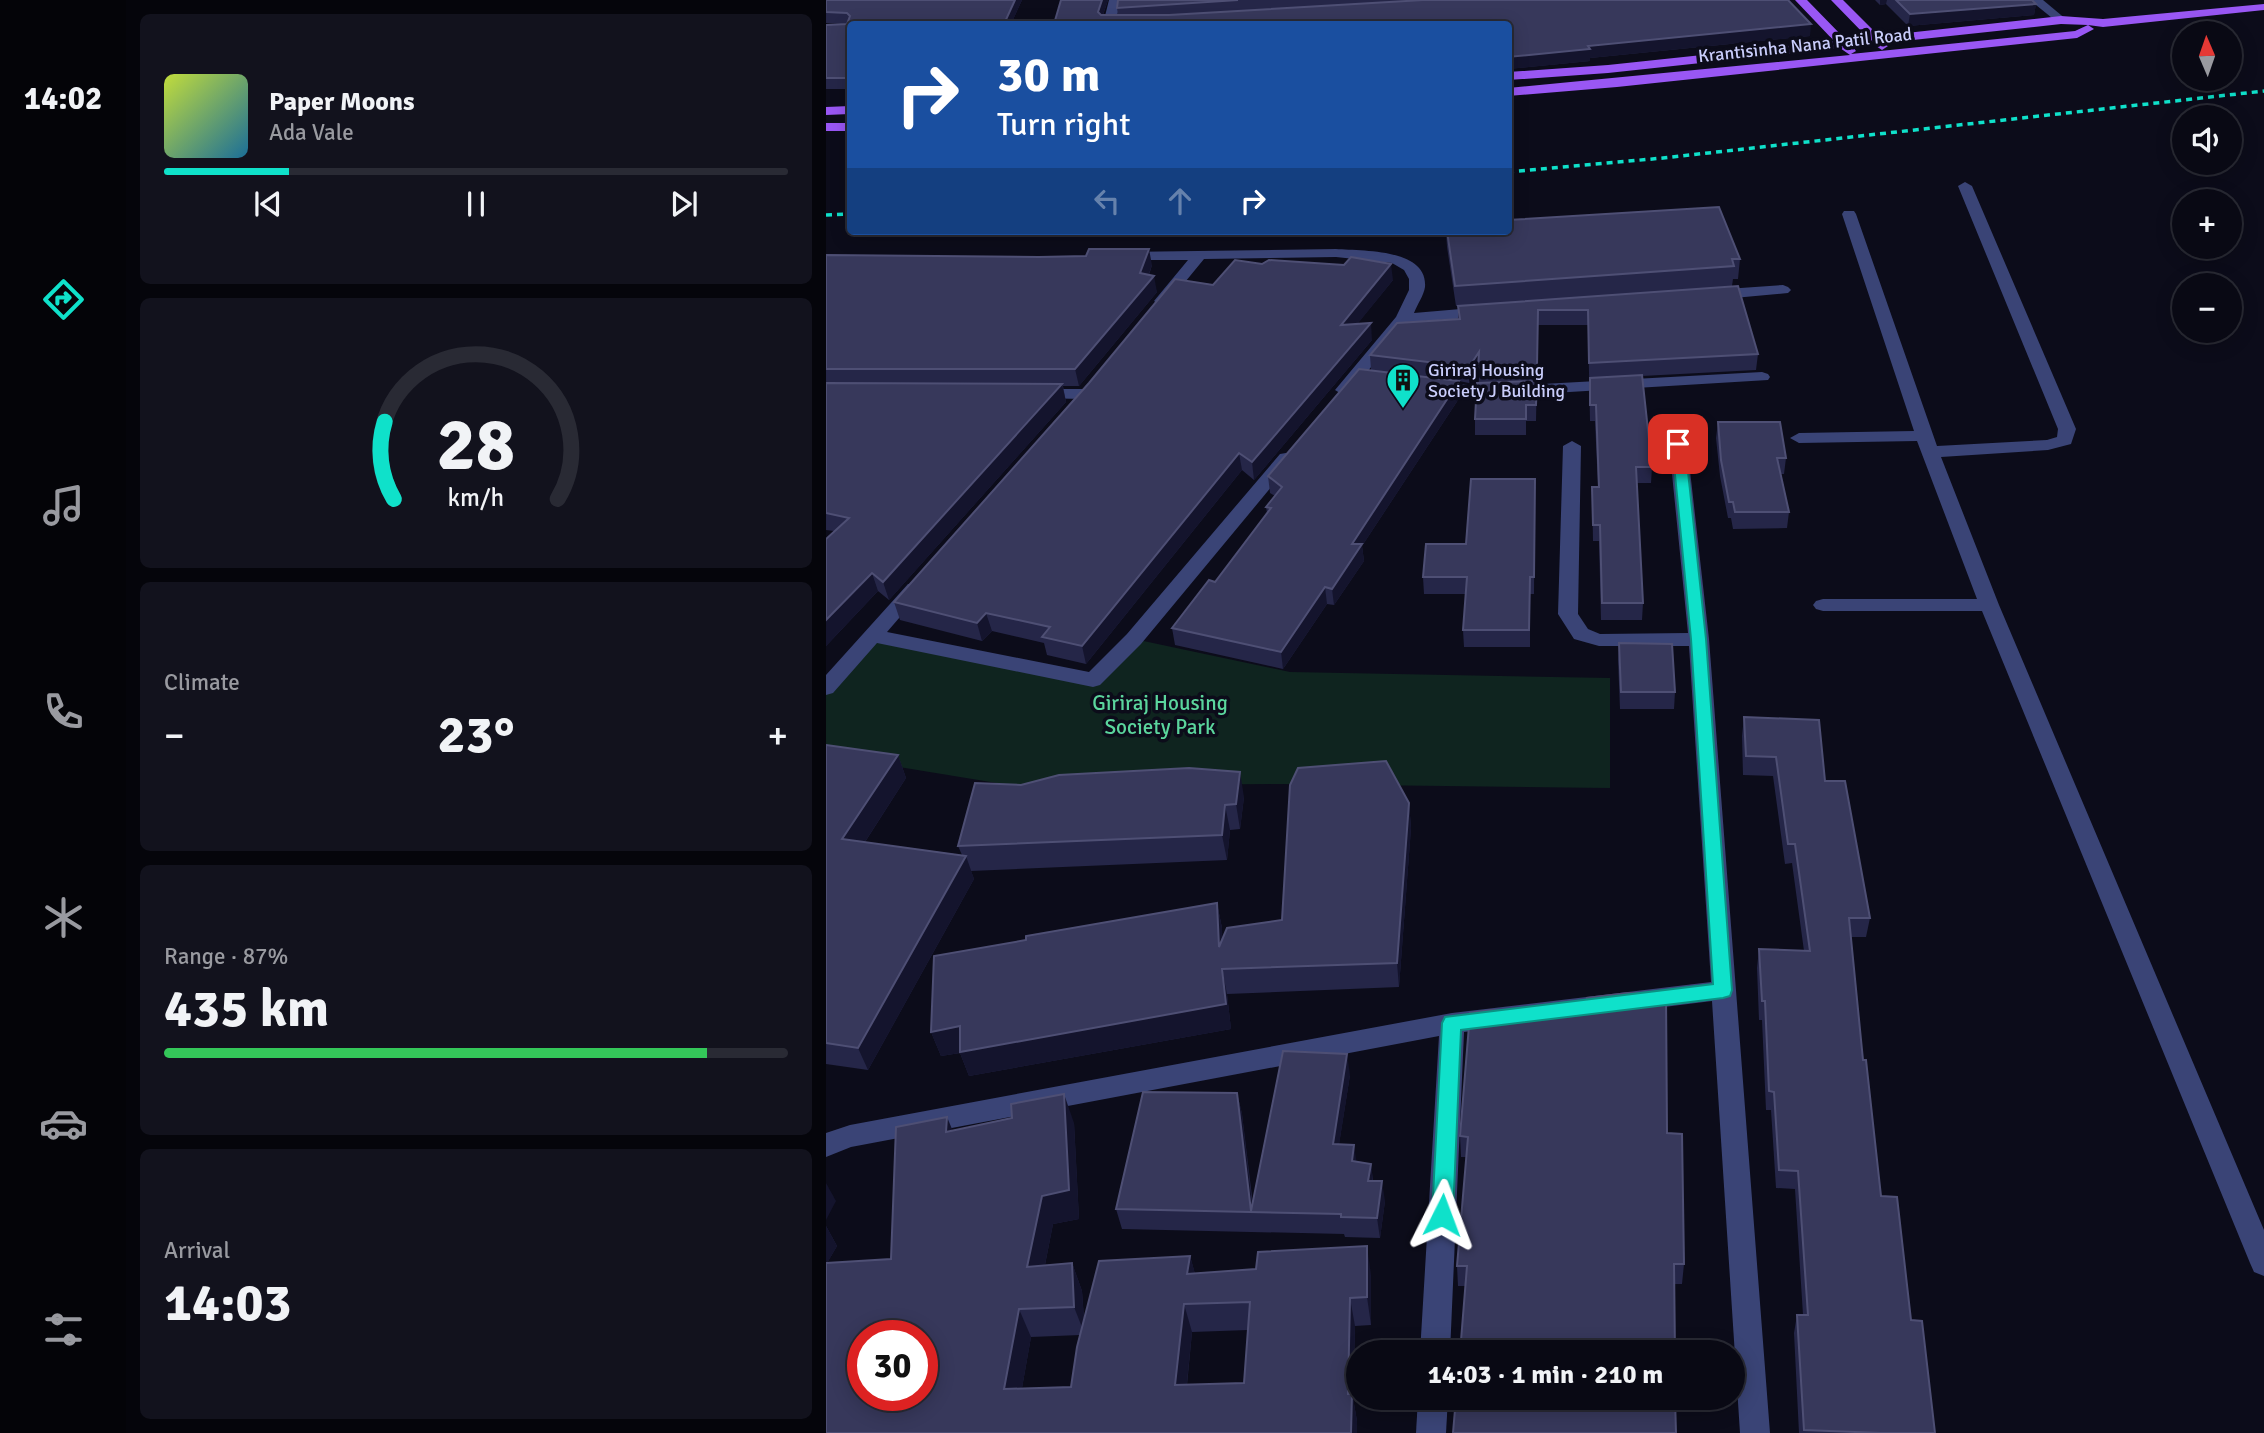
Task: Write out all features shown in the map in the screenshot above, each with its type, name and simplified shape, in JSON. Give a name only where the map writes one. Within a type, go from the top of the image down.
[{"type":"main road","points":[[1801,0],[1856,58]]},
{"type":"main road","points":[[1837,0],[1890,54]]},
{"type":"main road","name":"Krantisinha Nana Patil Road","points":[[1512,76],[2061,20],[2103,23],[2264,7]]},
{"type":"main road","name":"Krantisinha Nana Patil Road","points":[[1512,92],[2077,33],[2103,23]]},
{"type":"main road","points":[[826,111],[847,110]]},
{"type":"main road","points":[[826,127],[847,127]]},
{"type":"street","points":[[1110,21],[1115,0]]},
{"type":"street","points":[[2036,0],[2061,20]]},
{"type":"street","points":[[1799,438],[1927,444],[2048,445],[2065,440],[2067,429],[1965,186]]},
{"type":"street","points":[[1849,214],[1927,444],[1989,605],[2264,1263]]},
{"type":"street","points":[[1103,256],[1336,253],[1396,259],[1410,268],[1417,279],[1418,290],[1403,318],[1328,408]]},
{"type":"street","points":[[1147,319],[1200,254]]},
{"type":"street","points":[[1701,296],[1783,290]]},
{"type":"street","points":[[1403,318],[1498,311]]},
{"type":"street","points":[[1354,376],[1381,379]]},
{"type":"street","points":[[1420,384],[1485,392],[1762,377]]},
{"type":"street","points":[[1017,394],[1089,389],[1067,414]]},
{"type":"street","points":[[1678,444],[1699,639],[1755,1433]]},
{"type":"street","points":[[1572,446],[1568,614],[1581,634],[1598,640],[1699,639]]},
{"type":"street","points":[[872,636],[1093,680],[1135,639],[1293,450]]},
{"type":"street","points":[[826,688],[925,576]]},
{"type":"street","points":[[1823,605],[1989,605]]},
{"type":"street","points":[[826,1145],[850,1136],[1452,1023],[1723,990]]},
{"type":"street","points":[[1436,1340],[1452,1023]]},
{"type":"street","points":[[1432,1433],[1433,1410]]},
{"type":"green space","name":"Giriraj Housing Society Park","points":[[872,636],[1093,680],[1134,639],[1290,672],[1610,678],[1610,788],[1282,784],[1015,786],[826,755],[826,688]]},
{"type":"building","points":[[826,0],[1015,0],[1005,21],[848,21],[850,16],[847,13],[826,12]]},
{"type":"building","points":[[1061,0],[1102,0],[1098,12],[1101,15],[1169,15],[1423,0],[1788,0],[1811,24],[1588,46],[1590,49],[1512,57],[1512,21],[1055,21]]},
{"type":"building","points":[[1118,0],[1238,0],[1117,8]]},
{"type":"building","points":[[1896,0],[2032,0],[2036,4],[1910,14]]},
{"type":"building","points":[[847,24],[847,78],[826,78],[826,25]]},
{"type":"building","points":[[1719,207],[1740,259],[1732,259],[1734,266],[1455,286],[1448,235],[1512,235],[1512,220]]},
{"type":"building","points":[[1089,249],[1149,249],[1140,273],[1154,276],[1075,369],[826,369],[826,255],[1086,256]]},
{"type":"building","points":[[1351,257],[1391,264],[1341,325],[1371,323],[1252,462],[1239,453],[1082,646],[1042,637],[1050,627],[986,613],[977,623],[894,602],[1089,383],[1175,279],[1213,285],[1235,260],[1262,264],[1269,260],[1344,265]]},
{"type":"building","points":[[1738,286],[1758,354],[1589,363],[1588,310],[1538,310],[1537,366],[1478,368],[1479,352],[1469,367],[1370,355],[1397,323],[1460,319],[1458,306]]},
{"type":"building","points":[[1359,369],[1459,381],[1352,544],[1362,544],[1332,589],[1325,587],[1281,652],[1172,628],[1209,580],[1215,582],[1271,508],[1266,507],[1282,487],[1268,476]]},
{"type":"building","points":[[1642,375],[1652,467],[1636,467],[1643,603],[1602,603],[1600,525],[1593,525],[1592,487],[1599,487],[1596,405],[1590,405],[1590,378]]},
{"type":"building","points":[[1537,381],[1536,405],[1526,405],[1526,419],[1475,419],[1477,383]]},
{"type":"building","points":[[826,383],[1062,384],[883,582],[872,573],[826,620],[826,539],[849,518],[826,513]]},
{"type":"building","points":[[1718,422],[1780,422],[1786,458],[1777,458],[1789,512],[1735,512],[1733,502],[1729,502],[1721,460]]},
{"type":"building","points":[[1471,479],[1535,479],[1534,577],[1530,577],[1529,630],[1463,630],[1467,577],[1423,577],[1426,544],[1466,544]]},
{"type":"building","points":[[1619,643],[1672,644],[1675,692],[1621,692]]},
{"type":"building","points":[[1744,717],[1819,720],[1825,781],[1845,781],[1870,918],[1849,918],[1863,1060],[1866,1060],[1881,1196],[1897,1197],[1911,1320],[1922,1321],[1935,1433],[1804,1430],[1797,1315],[1808,1315],[1798,1171],[1779,1170],[1774,1092],[1769,1091],[1765,1001],[1762,1001],[1759,949],[1810,951],[1795,844],[1788,844],[1776,757],[1746,756]]},
{"type":"building","points":[[826,745],[898,755],[842,839],[966,856],[858,1048],[826,1043]]},
{"type":"building","points":[[1386,761],[1409,803],[1397,963],[1222,969],[1226,1004],[960,1052],[960,1026],[931,1032],[934,956],[1026,940],[1026,936],[1217,903],[1219,947],[1227,928],[1282,920],[1290,785],[1298,768]]},
{"type":"building","points":[[1189,768],[1240,772],[1236,804],[1225,805],[1222,835],[958,846],[975,783],[1021,785],[1059,775]]},
{"type":"building","points":[[1628,993],[1666,994],[1667,1133],[1682,1134],[1684,1264],[1674,1264],[1675,1340],[1461,1340],[1467,1266],[1457,1266],[1468,1137],[1460,1136],[1470,1013],[1491,1010],[1587,1014],[1587,998]]},
{"type":"building","points":[[1283,1051],[1347,1054],[1333,1144],[1354,1145],[1352,1161],[1371,1164],[1368,1181],[1382,1181],[1377,1218],[1341,1217],[1341,1214],[1116,1209],[1143,1092],[1237,1093],[1251,1211]]},
{"type":"building","points":[[1064,1094],[1069,1190],[1042,1196],[1027,1267],[1072,1263],[1074,1307],[1019,1309],[1004,1389],[1071,1387],[1077,1347],[1099,1261],[1190,1256],[1187,1274],[1256,1269],[1258,1252],[1367,1246],[1367,1297],[1350,1298],[1349,1340],[1346,1340],[1346,1410],[1352,1410],[1351,1433],[826,1433],[826,1263],[891,1259],[896,1127],[947,1117],[946,1132],[1012,1118],[1011,1104]],"holes":[[[1250,1302],[1244,1383],[1175,1385],[1184,1304]]]},
{"type":"building","points":[[1455,1410],[1675,1410],[1676,1433],[1453,1433]]},
{"type":"railway","points":[[1512,172],[1663,158],[2264,91]]},
{"type":"railway","points":[[826,215],[847,214]]},
{"type":"place","name":"Giriraj Housing Society J Building","points":[[1403,410]]},
{"type":"route","points":[[1442,1215],[1452,1023],[1723,990],[1699,639],[1678,444]]}]
